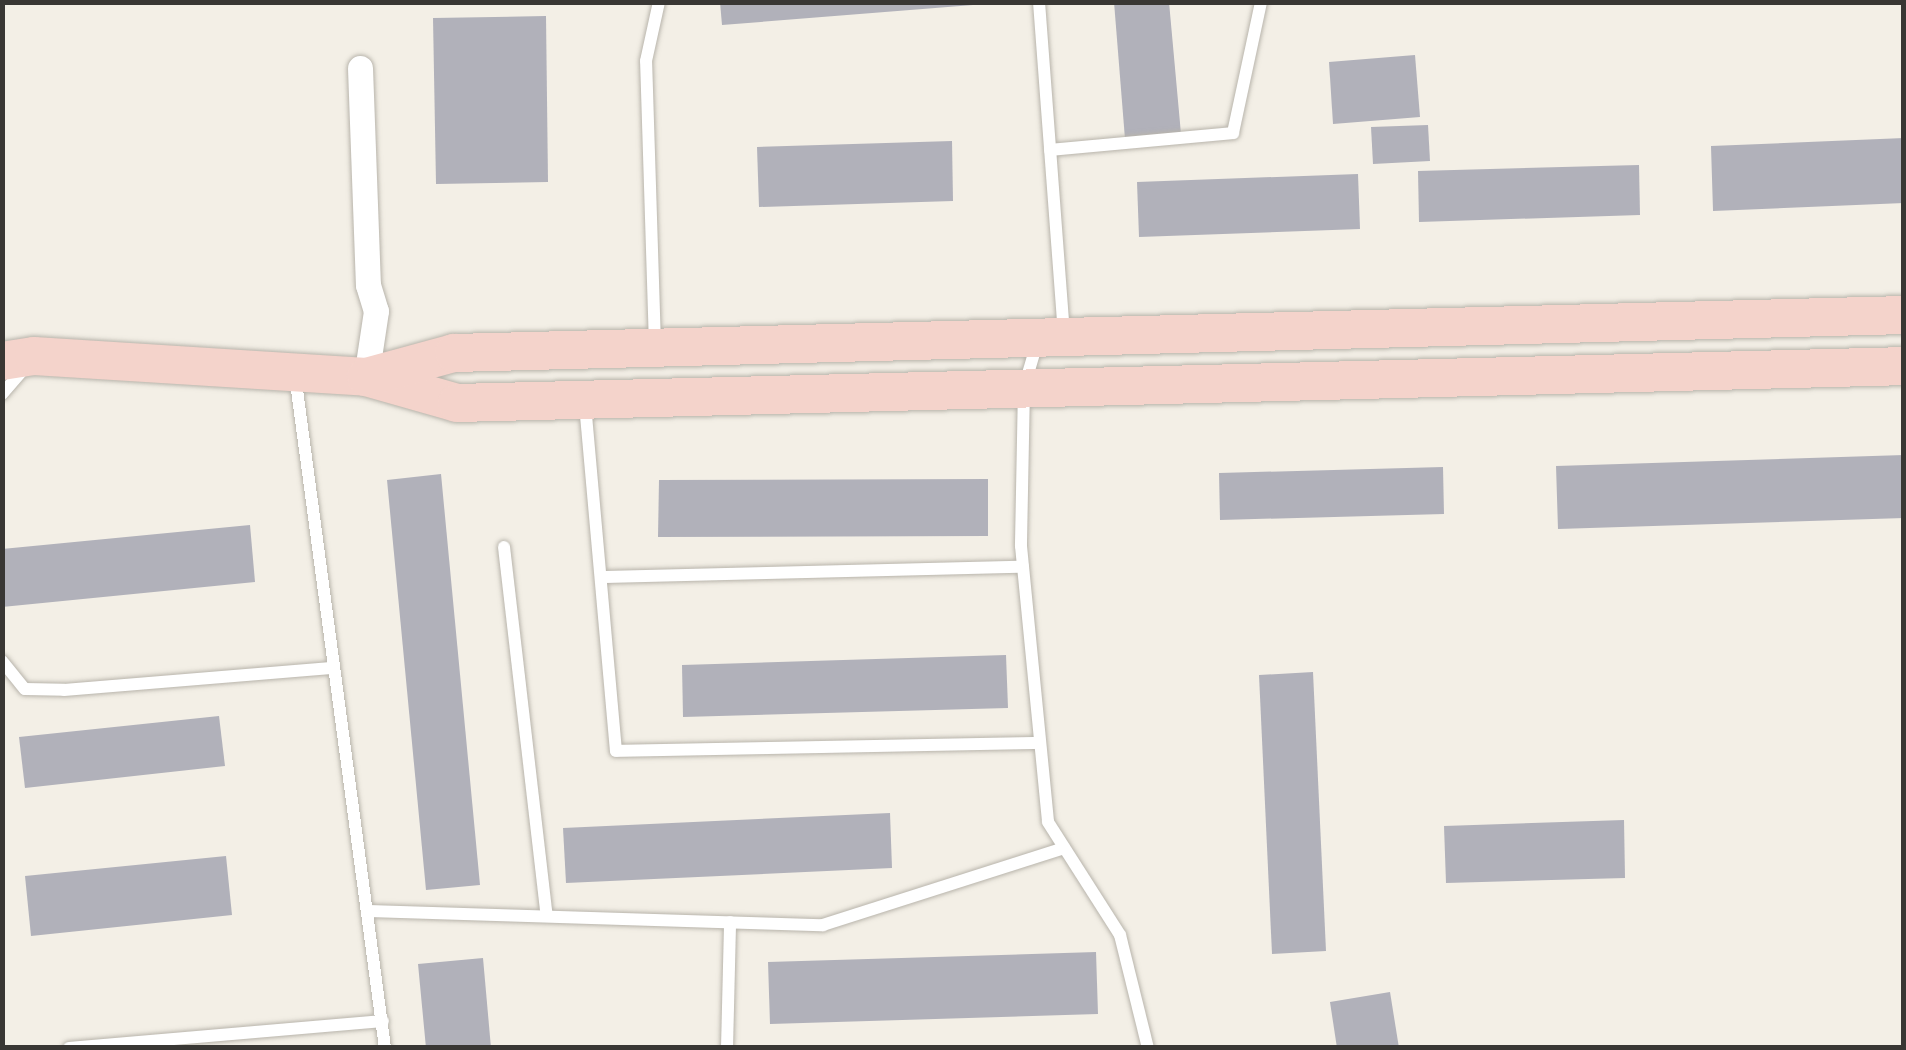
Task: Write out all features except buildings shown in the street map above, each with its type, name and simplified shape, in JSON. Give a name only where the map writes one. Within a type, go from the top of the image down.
[{"type":"street","points":[[360,68],[368,285],[376,311],[366,377]]},
{"type":"street","points":[[366,377],[454,353],[1904,316]]},
{"type":"street","points":[[18,358],[366,377],[457,403],[1904,366]]},
{"type":"lane","points":[[656,348],[646,61],[659,2]]},
{"type":"lane","points":[[1039,2],[1050,150],[1052,337],[1024,387],[1023,567],[1048,822],[1120,935],[1148,1048]]},
{"type":"lane","points":[[1050,150],[1233,133],[1261,2]]},
{"type":"lane","points":[[2,394],[18,358]]},
{"type":"lane","points":[[295,372],[385,1048]]},
{"type":"lane","points":[[585,399],[616,751],[1040,743]]},
{"type":"lane","points":[[504,547],[547,916]]},
{"type":"lane","points":[[601,578],[1023,567]]},
{"type":"lane","points":[[2,661],[24,689],[64,690],[334,668]]},
{"type":"lane","points":[[367,911],[823,925],[1064,848]]},
{"type":"lane","points":[[726,1048],[730,922]]},
{"type":"lane","points":[[70,1048],[383,1021]]}]
